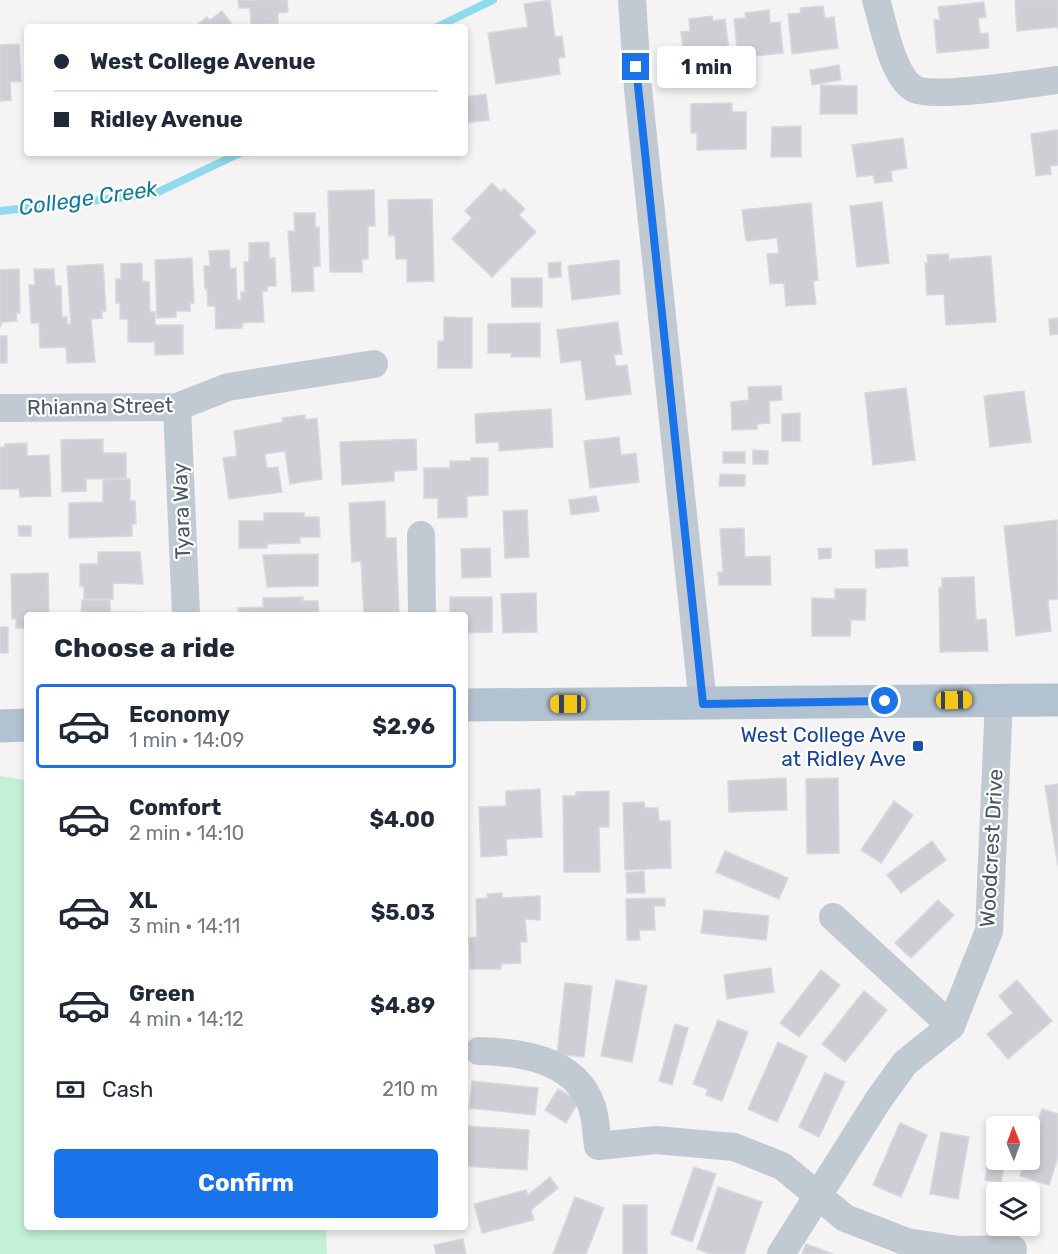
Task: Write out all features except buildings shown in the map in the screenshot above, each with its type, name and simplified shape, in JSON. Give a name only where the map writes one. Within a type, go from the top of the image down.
[{"type":"main road","points":[[468,705],[1058,700]]},
{"type":"main road","points":[[0,726],[24,725]]},
{"type":"street","points":[[632,0],[638,89],[703,704]]},
{"type":"street","points":[[876,0],[901,75],[913,89],[938,93],[1058,80]]},
{"type":"street","name":"Rhianna Street","points":[[0,408],[177,407],[228,387],[374,364]]},
{"type":"street","name":"Tyara Way","points":[[177,407],[186,612]]},
{"type":"street","points":[[421,535],[422,612]]},
{"type":"street","name":"Woodcrest Drive","points":[[781,1254],[905,1063],[951,1026],[989,931],[999,699]]},
{"type":"street","points":[[833,917],[951,1026]]},
{"type":"street","points":[[479,1051],[533,1055],[561,1069],[579,1084],[591,1104],[598,1146],[656,1140],[734,1147],[782,1166],[845,1218],[907,1242],[959,1250],[1013,1249]]},
{"type":"green space","points":[[0,776],[24,780],[24,1230],[326,1230],[327,1254],[0,1254]]},
{"type":"waterway","name":"College Creek","points":[[443,24],[493,0]]},
{"type":"waterway","name":"College Creek","points":[[0,211],[154,194],[234,156]]},
{"type":"place","name":"West College Ave at Ridley Ave","points":[[918,746]]},
{"type":"route","points":[[636,67],[703,704],[885,701]]}]
